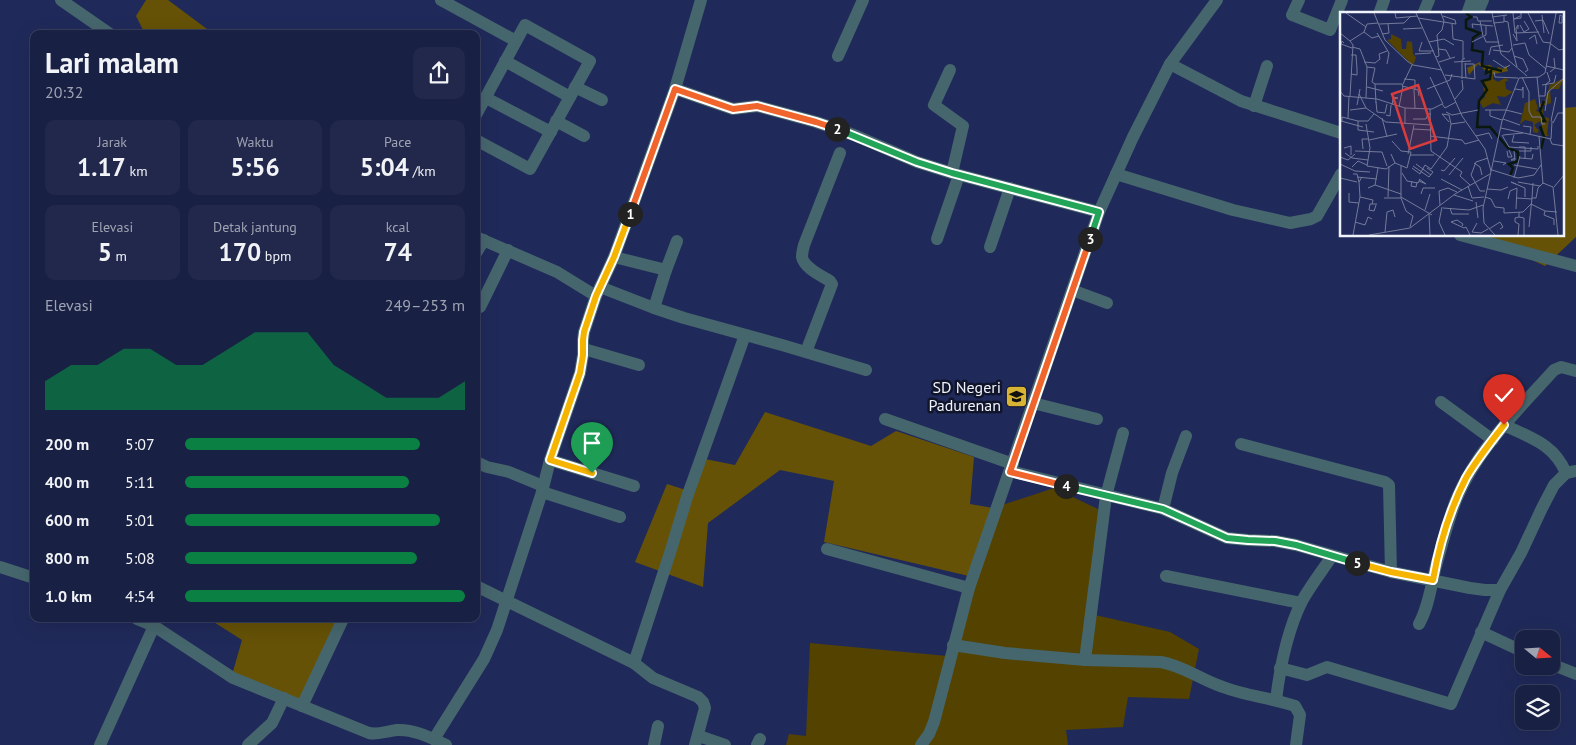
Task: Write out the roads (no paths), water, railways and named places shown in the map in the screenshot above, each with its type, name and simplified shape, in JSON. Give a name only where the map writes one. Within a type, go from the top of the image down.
[{"type":"street","points":[[62,0],[104,30]]},
{"type":"street","points":[[441,0],[516,41]]},
{"type":"street","points":[[434,739],[484,659],[497,630],[543,489],[550,460],[580,373],[584,349],[584,332],[598,291],[614,257],[675,89],[701,0]]},
{"type":"street","points":[[838,56],[863,0]]},
{"type":"street","points":[[921,745],[929,734],[934,722],[969,588],[1099,212],[1133,137],[1170,64],[1217,0]]},
{"type":"street","points":[[1298,0],[1292,16],[1330,30],[1342,0]]},
{"type":"street","points":[[1380,12],[1384,0]]},
{"type":"street","points":[[1424,12],[1428,0]]},
{"type":"street","points":[[1468,12],[1472,0]]},
{"type":"street","points":[[1478,12],[1483,0]]},
{"type":"street","points":[[480,108],[525,25],[590,61],[530,169],[480,142]]},
{"type":"street","points":[[505,61],[573,92],[602,100]]},
{"type":"street","points":[[1170,64],[1241,101],[1340,133]]},
{"type":"street","points":[[1254,106],[1267,66]]},
{"type":"street","points":[[937,239],[955,174],[962,126],[934,105],[950,70]]},
{"type":"street","points":[[675,89],[733,109],[757,106],[816,122],[917,162],[955,174],[1099,212]]},
{"type":"street","points":[[486,98],[554,127],[584,136]]},
{"type":"street","points":[[806,352],[832,284],[807,266],[802,256],[804,245],[840,153]]},
{"type":"street","points":[[1116,174],[1233,210],[1290,223],[1317,216],[1340,176]]},
{"type":"street","points":[[990,247],[1010,188]]},
{"type":"street","points":[[1464,236],[1576,266]]},
{"type":"street","points":[[480,238],[598,291],[684,318],[866,370]]},
{"type":"street","points":[[654,308],[677,242]]},
{"type":"street","points":[[480,307],[508,250]]},
{"type":"street","points":[[614,257],[666,270]]},
{"type":"street","points":[[1072,290],[1107,303]]},
{"type":"street","points":[[634,663],[687,496],[745,335]]},
{"type":"street","points":[[584,349],[639,365]]},
{"type":"street","points":[[1419,624],[1426,608],[1446,529],[1456,500],[1467,478],[1504,425],[1556,368],[1561,367],[1576,371]]},
{"type":"street","points":[[1441,402],[1492,440]]},
{"type":"street","points":[[1033,403],[1097,419]]},
{"type":"street","points":[[885,419],[1011,468],[1106,496],[1163,509],[1227,538],[1282,542],[1391,572],[1485,590],[1500,590]]},
{"type":"street","points":[[1280,668],[1307,675],[1328,667],[1451,704],[1500,590],[1521,553],[1554,485],[1571,472],[1555,453],[1543,444],[1504,425]]},
{"type":"street","points":[[1085,660],[1106,496],[1123,433]]},
{"type":"street","points":[[1163,509],[1172,473],[1186,436]]},
{"type":"street","points":[[1241,444],[1385,482],[1389,485],[1391,572]]},
{"type":"street","points":[[550,460],[634,486]]},
{"type":"street","points":[[480,464],[509,472],[543,489],[620,517]]},
{"type":"street","points":[[827,550],[969,588]]},
{"type":"street","points":[[1276,700],[1280,668],[1301,603],[1332,556]]},
{"type":"street","points":[[0,568],[30,577]]},
{"type":"street","points":[[1166,576],[1301,603]]},
{"type":"street","points":[[480,588],[634,663],[653,678],[698,697],[703,702],[705,708],[697,740],[725,745]]},
{"type":"street","points":[[144,622],[154,626],[233,678],[369,733],[374,740],[403,730],[434,739],[446,745]]},
{"type":"street","points":[[302,706],[342,622]]},
{"type":"street","points":[[100,745],[154,626]]},
{"type":"street","points":[[1481,632],[1515,648]]},
{"type":"street","points":[[954,646],[1005,653],[1085,660],[1139,660],[1174,664],[1232,691],[1295,706],[1300,715],[1296,745]]},
{"type":"street","points":[[1560,668],[1576,674]]},
{"type":"street","points":[[248,745],[272,723],[284,698]]},
{"type":"street","points":[[654,745],[658,726]]},
{"type":"place","name":"SD Negeri Padurenan","points":[[1017,396]]}]
